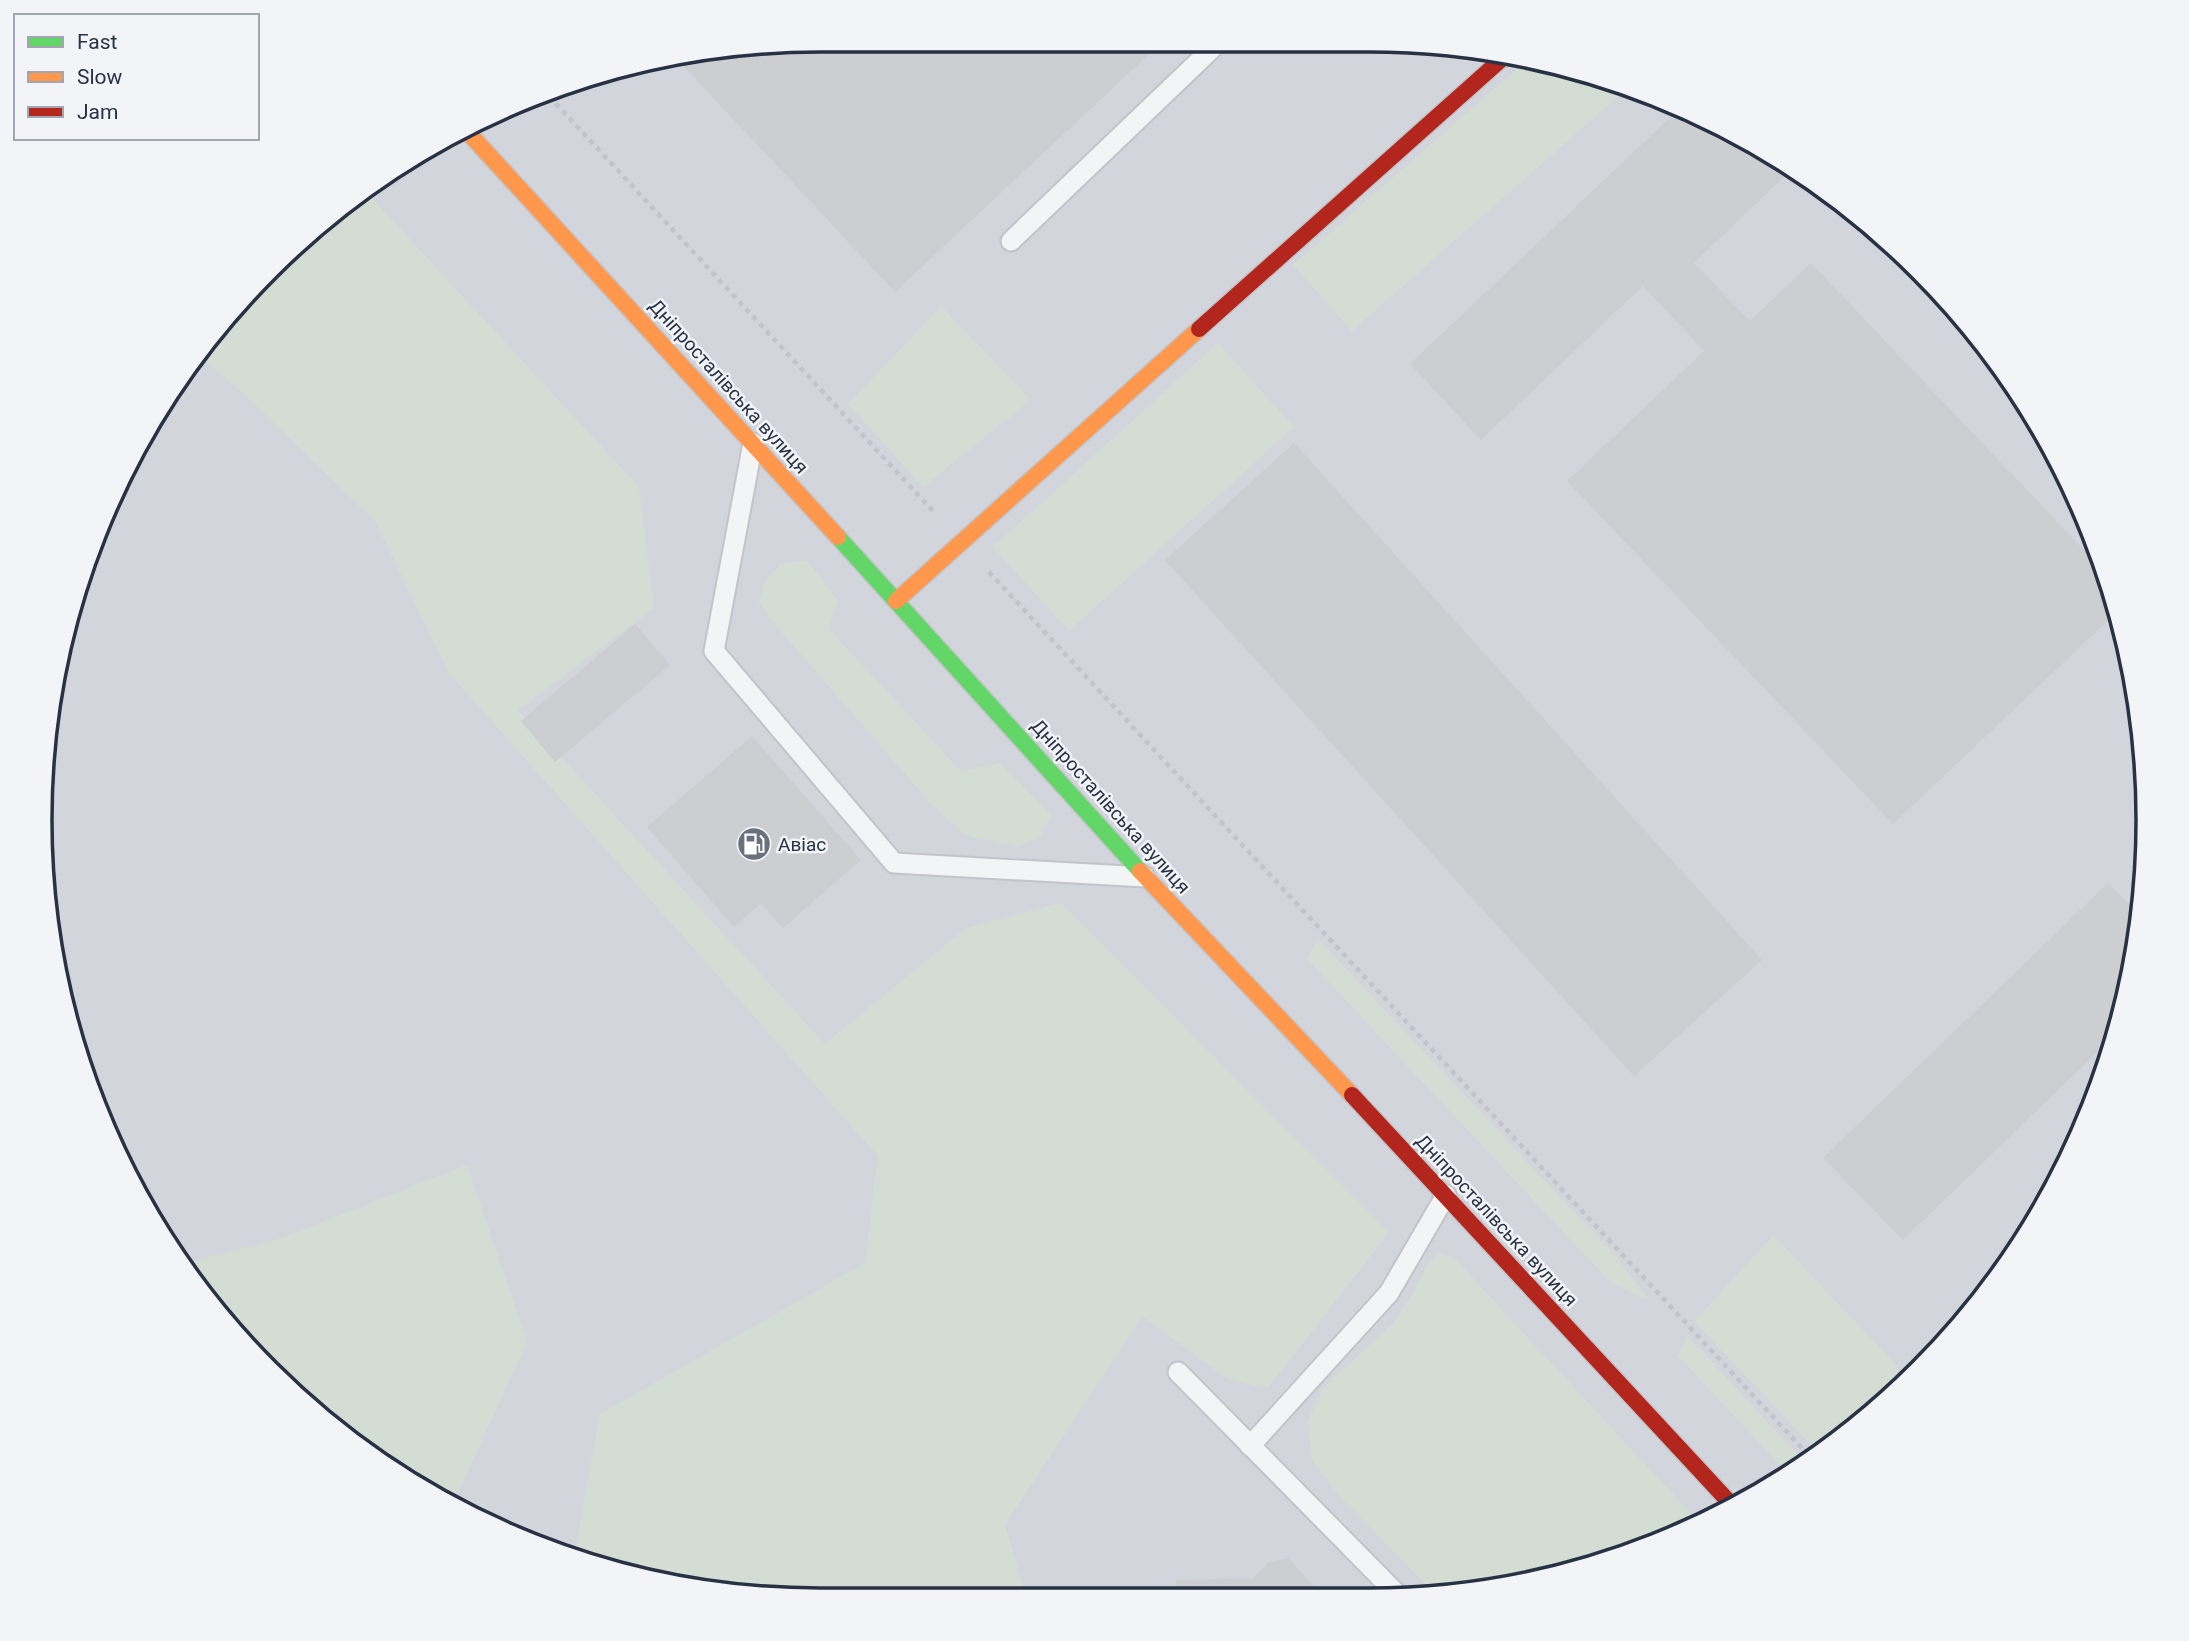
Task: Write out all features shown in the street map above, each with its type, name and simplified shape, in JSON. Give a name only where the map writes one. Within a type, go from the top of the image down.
[{"type":"street","points":[[896,601],[1496,63]]},
{"type":"street","name":"Дніпросталівська вулиця","points":[[472,137],[1146,877],[1446,1195],[1727,1499]]},
{"type":"lane","points":[[1011,241],[1209,52]]},
{"type":"lane","points":[[753,443],[715,651],[894,863],[1146,877]]},
{"type":"lane","points":[[1250,1446],[1389,1293],[1446,1195]]},
{"type":"lane","points":[[1178,1372],[1391,1588]]},
{"type":"path","points":[[553,101],[1805,1452]]},
{"type":"shaded area","points":[[820,52],[1368,52],[1469,59],[1518,67],[1615,93],[1662,111],[1753,155],[1836,211],[1875,243],[1912,277],[1946,314],[1978,353],[2034,437],[2078,527],[2096,574],[2122,671],[2130,720],[2135,770],[2135,871],[2122,970],[2110,1019],[2096,1067],[2057,1160],[2034,1204],[1978,1288],[1912,1364],[1875,1398],[1795,1459],[1708,1509],[1615,1548],[1518,1574],[1419,1587],[1368,1588],[770,1587],[671,1574],[622,1562],[574,1548],[481,1509],[436,1486],[353,1430],[277,1364],[243,1327],[182,1247],[132,1160],[93,1067],[67,970],[54,871],[54,770],[67,671],[93,574],[132,481],[155,436],[182,394],[243,314],[277,277],[314,243],[353,211],[436,155],[527,111],[622,79],[720,59]]},
{"type":"shaded area","points":[[1519,67],[1620,95],[1352,331],[1293,265]]},
{"type":"shaded area","points":[[372,198],[639,487],[654,608],[518,710],[825,1044],[966,928],[1061,903],[1389,1232],[1268,1388],[1229,1380],[1142,1316],[1005,1525],[1023,1588],[770,1587],[671,1574],[575,1548],[600,1414],[865,1263],[878,1156],[449,673],[375,521],[242,392],[205,361],[277,277],[314,243]]},
{"type":"shaded area","points":[[941,306],[1031,400],[923,487],[848,404]]},
{"type":"shaded area","points":[[1218,343],[1294,427],[1069,631],[993,547]]},
{"type":"shaded area","points":[[807,560],[838,600],[829,629],[961,771],[1000,763],[1051,815],[1039,838],[1017,847],[965,835],[931,804],[772,621],[759,603],[764,582],[780,564]]},
{"type":"shaded area","points":[[1318,939],[1615,1255],[1649,1300],[1612,1284],[1307,959]]},
{"type":"shaded area","points":[[467,1165],[527,1342],[456,1496],[394,1459],[314,1398],[277,1364],[243,1327],[192,1261],[276,1240]]},
{"type":"shaded area","points":[[1773,1235],[1903,1372],[1875,1398],[1813,1446],[1694,1322]]},
{"type":"shaded area","points":[[1438,1252],[1454,1258],[1693,1516],[1615,1548],[1567,1562],[1518,1574],[1427,1586],[1343,1500],[1312,1461],[1308,1421],[1323,1388],[1394,1322]]},
{"type":"shaded area","points":[[1687,1335],[1799,1456],[1782,1467],[1678,1356]]},
{"type":"building","points":[[820,52],[1151,52],[895,292],[683,65],[770,54]]},
{"type":"building","points":[[1672,116],[1753,155],[1785,176],[1694,263],[1750,321],[1811,263],[2089,555],[2109,619],[1893,824],[1567,481],[1704,351],[1643,286],[1481,440],[1410,364]]},
{"type":"building","points":[[1294,443],[1762,960],[1634,1076],[1165,560]]},
{"type":"building","points":[[635,624],[670,665],[555,762],[521,721]]},
{"type":"building","name":"Авіас","points":[[752,736],[861,860],[783,928],[761,903],[734,927],[647,827]]},
{"type":"building","points":[[2108,883],[2131,907],[2122,970],[2102,1048],[1903,1240],[1823,1158]]},
{"type":"building","points":[[1288,1558],[1316,1588],[1176,1588],[1176,1580],[1253,1578],[1269,1562]]},
{"type":"traffic: fast","points":[[838,537],[1140,871]]},
{"type":"traffic: slow","points":[[472,137],[838,537]]},
{"type":"traffic: slow","points":[[896,601],[1199,329]]},
{"type":"traffic: slow","points":[[1140,871],[1352,1095]]},
{"type":"traffic: jam","points":[[1199,329],[1497,64]]},
{"type":"traffic: jam","points":[[1352,1095],[1727,1499]]},
{"type":"place","name":"Авіас","points":[[754,844]]}]
